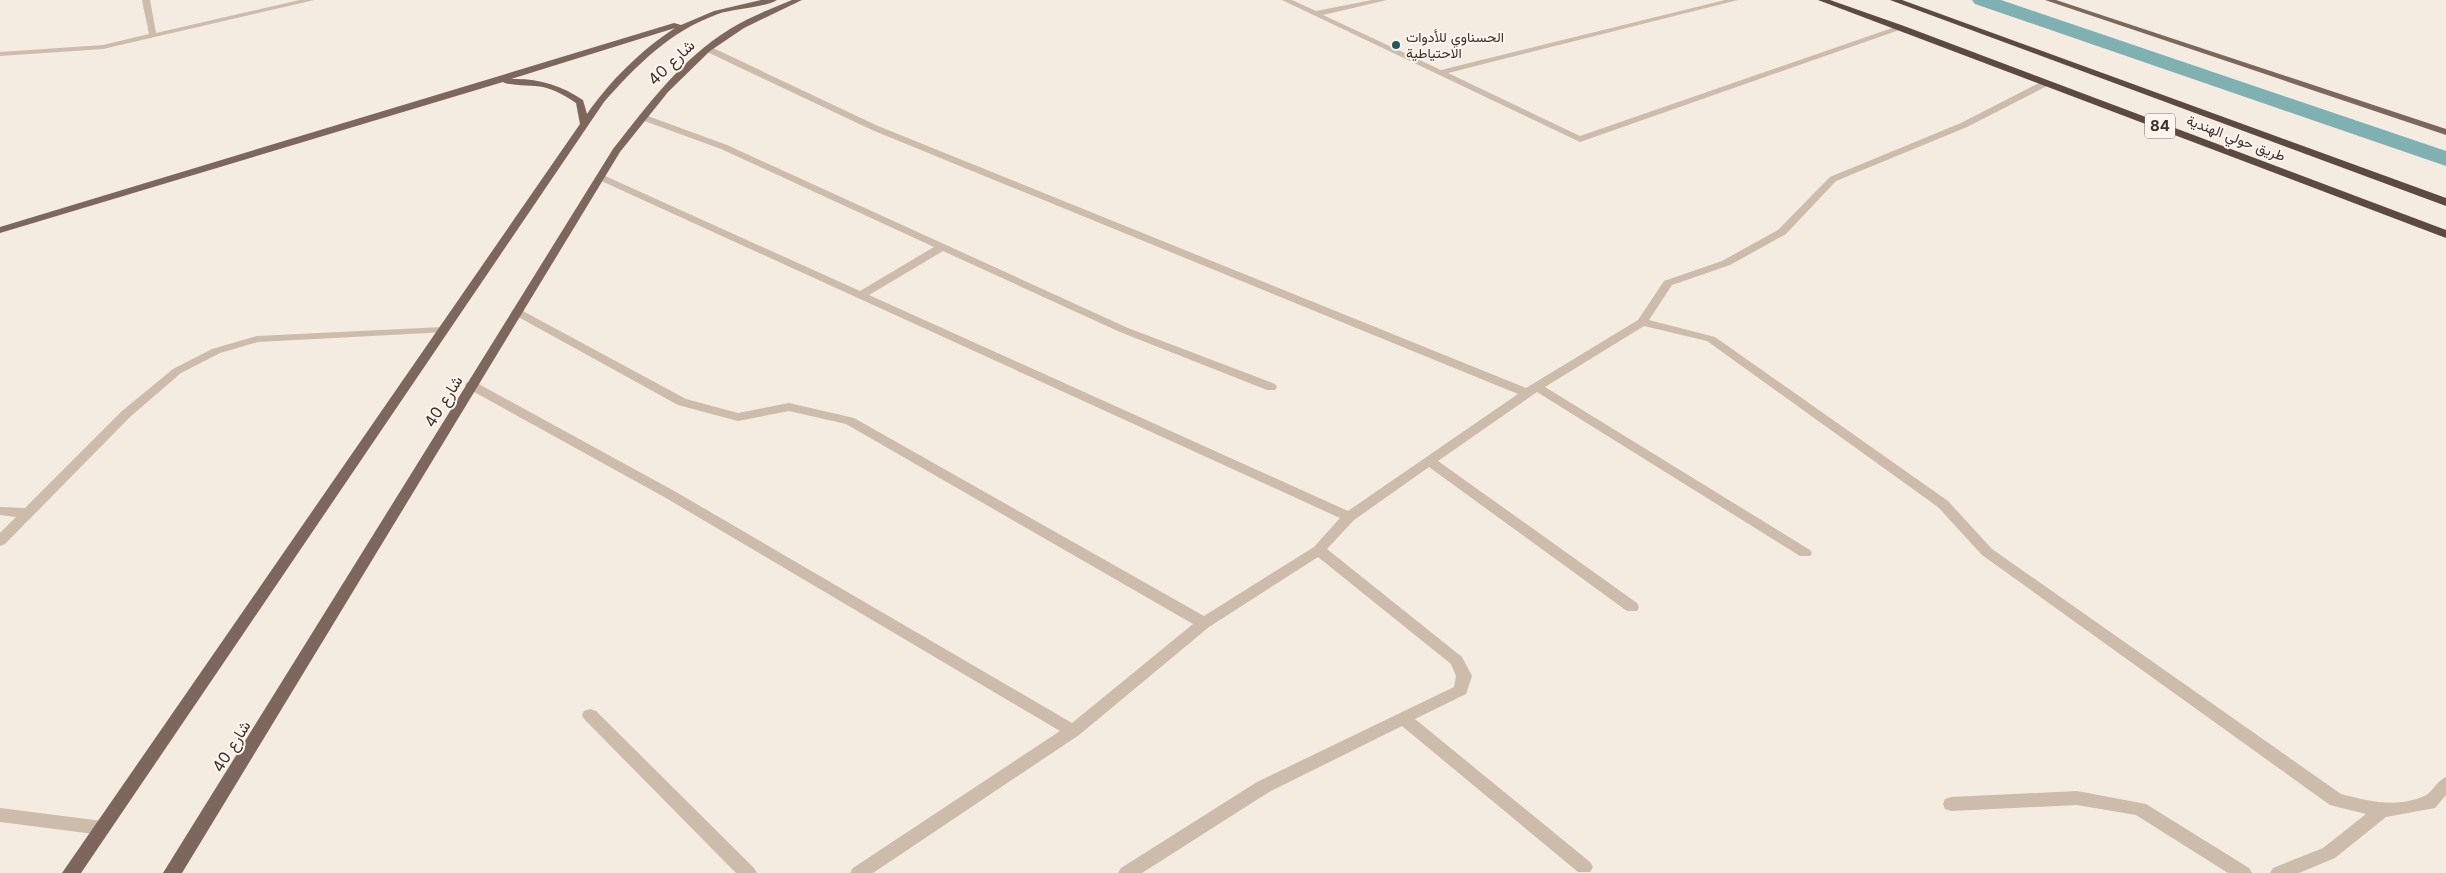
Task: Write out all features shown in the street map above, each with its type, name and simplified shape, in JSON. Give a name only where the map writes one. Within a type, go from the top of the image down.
[{"type":"highway","points":[[1822,0],[1874,18]]},
{"type":"highway","name":"84","points":[[1829,0],[1874,18]]},
{"type":"highway","name":"84","points":[[1889,0],[1919,10]]},
{"type":"highway","points":[[1894,0],[1919,10]]},
{"type":"highway","name":"طريق حولي الهندية","points":[[1919,10],[2446,202]]},
{"type":"highway","name":"طريق حولي الهندية","points":[[1874,18],[2446,234]]},
{"type":"main road","points":[[0,230],[484,85],[755,0]]},
{"type":"main road","points":[[711,14],[774,0]]},
{"type":"main road","name":"شارع 40","points":[[172,873],[600,177],[642,117],[653,102],[708,49],[738,28],[798,0]]},
{"type":"main road","points":[[2049,0],[2446,132]]},
{"type":"main road","name":"شارع 40","points":[[71,873],[601,100],[660,41],[689,22],[711,14]]},
{"type":"main road","points":[[484,85],[532,82],[553,86],[580,102],[584,123]]},
{"type":"street","points":[[146,0],[153,36]]},
{"type":"street","points":[[0,54],[103,47],[310,0]]},
{"type":"street","points":[[1286,0],[1580,139],[1902,28]]},
{"type":"street","points":[[1315,14],[1382,0]]},
{"type":"street","points":[[1440,73],[1734,0]]},
{"type":"street","points":[[708,49],[875,128],[1532,390],[1805,553]]},
{"type":"street","points":[[859,873],[1073,731],[1204,623],[1319,550],[1349,517],[1532,390],[1642,322],[1668,283],[1726,263],[1782,232],[1833,180],[1964,125],[2046,83]]},
{"type":"street","points":[[642,117],[724,147],[1124,330],[1271,387]]},
{"type":"street","points":[[600,177],[1349,517]]},
{"type":"street","points":[[861,295],[942,247]]},
{"type":"street","points":[[517,312],[682,402],[738,417],[789,407],[850,421],[1204,623]]},
{"type":"street","points":[[1642,322],[1711,339],[1943,504],[1986,552],[2213,710],[2336,800],[2382,812],[2429,803],[2446,784]]},
{"type":"street","points":[[0,541],[126,414],[177,372],[216,351],[257,339],[442,330]]},
{"type":"street","points":[[472,385],[671,495],[1073,731]]},
{"type":"street","points":[[1429,461],[1632,607]]},
{"type":"street","points":[[0,511],[29,513]]},
{"type":"street","points":[[1127,873],[1263,787],[1460,690],[1464,676],[1457,662],[1319,550]]},
{"type":"street","points":[[590,715],[748,873]]},
{"type":"street","points":[[1403,718],[1584,867]]},
{"type":"street","points":[[1951,804],[2077,798],[2140,809],[2242,873]]},
{"type":"street","points":[[2279,873],[2329,852],[2382,812]]},
{"type":"street","points":[[0,815],[102,828]]},
{"type":"waterway","points":[[1982,0],[2446,159]]},
{"type":"place","name":"الحسناوي للأدوات الاحتياطية","points":[[1396,45]]}]
